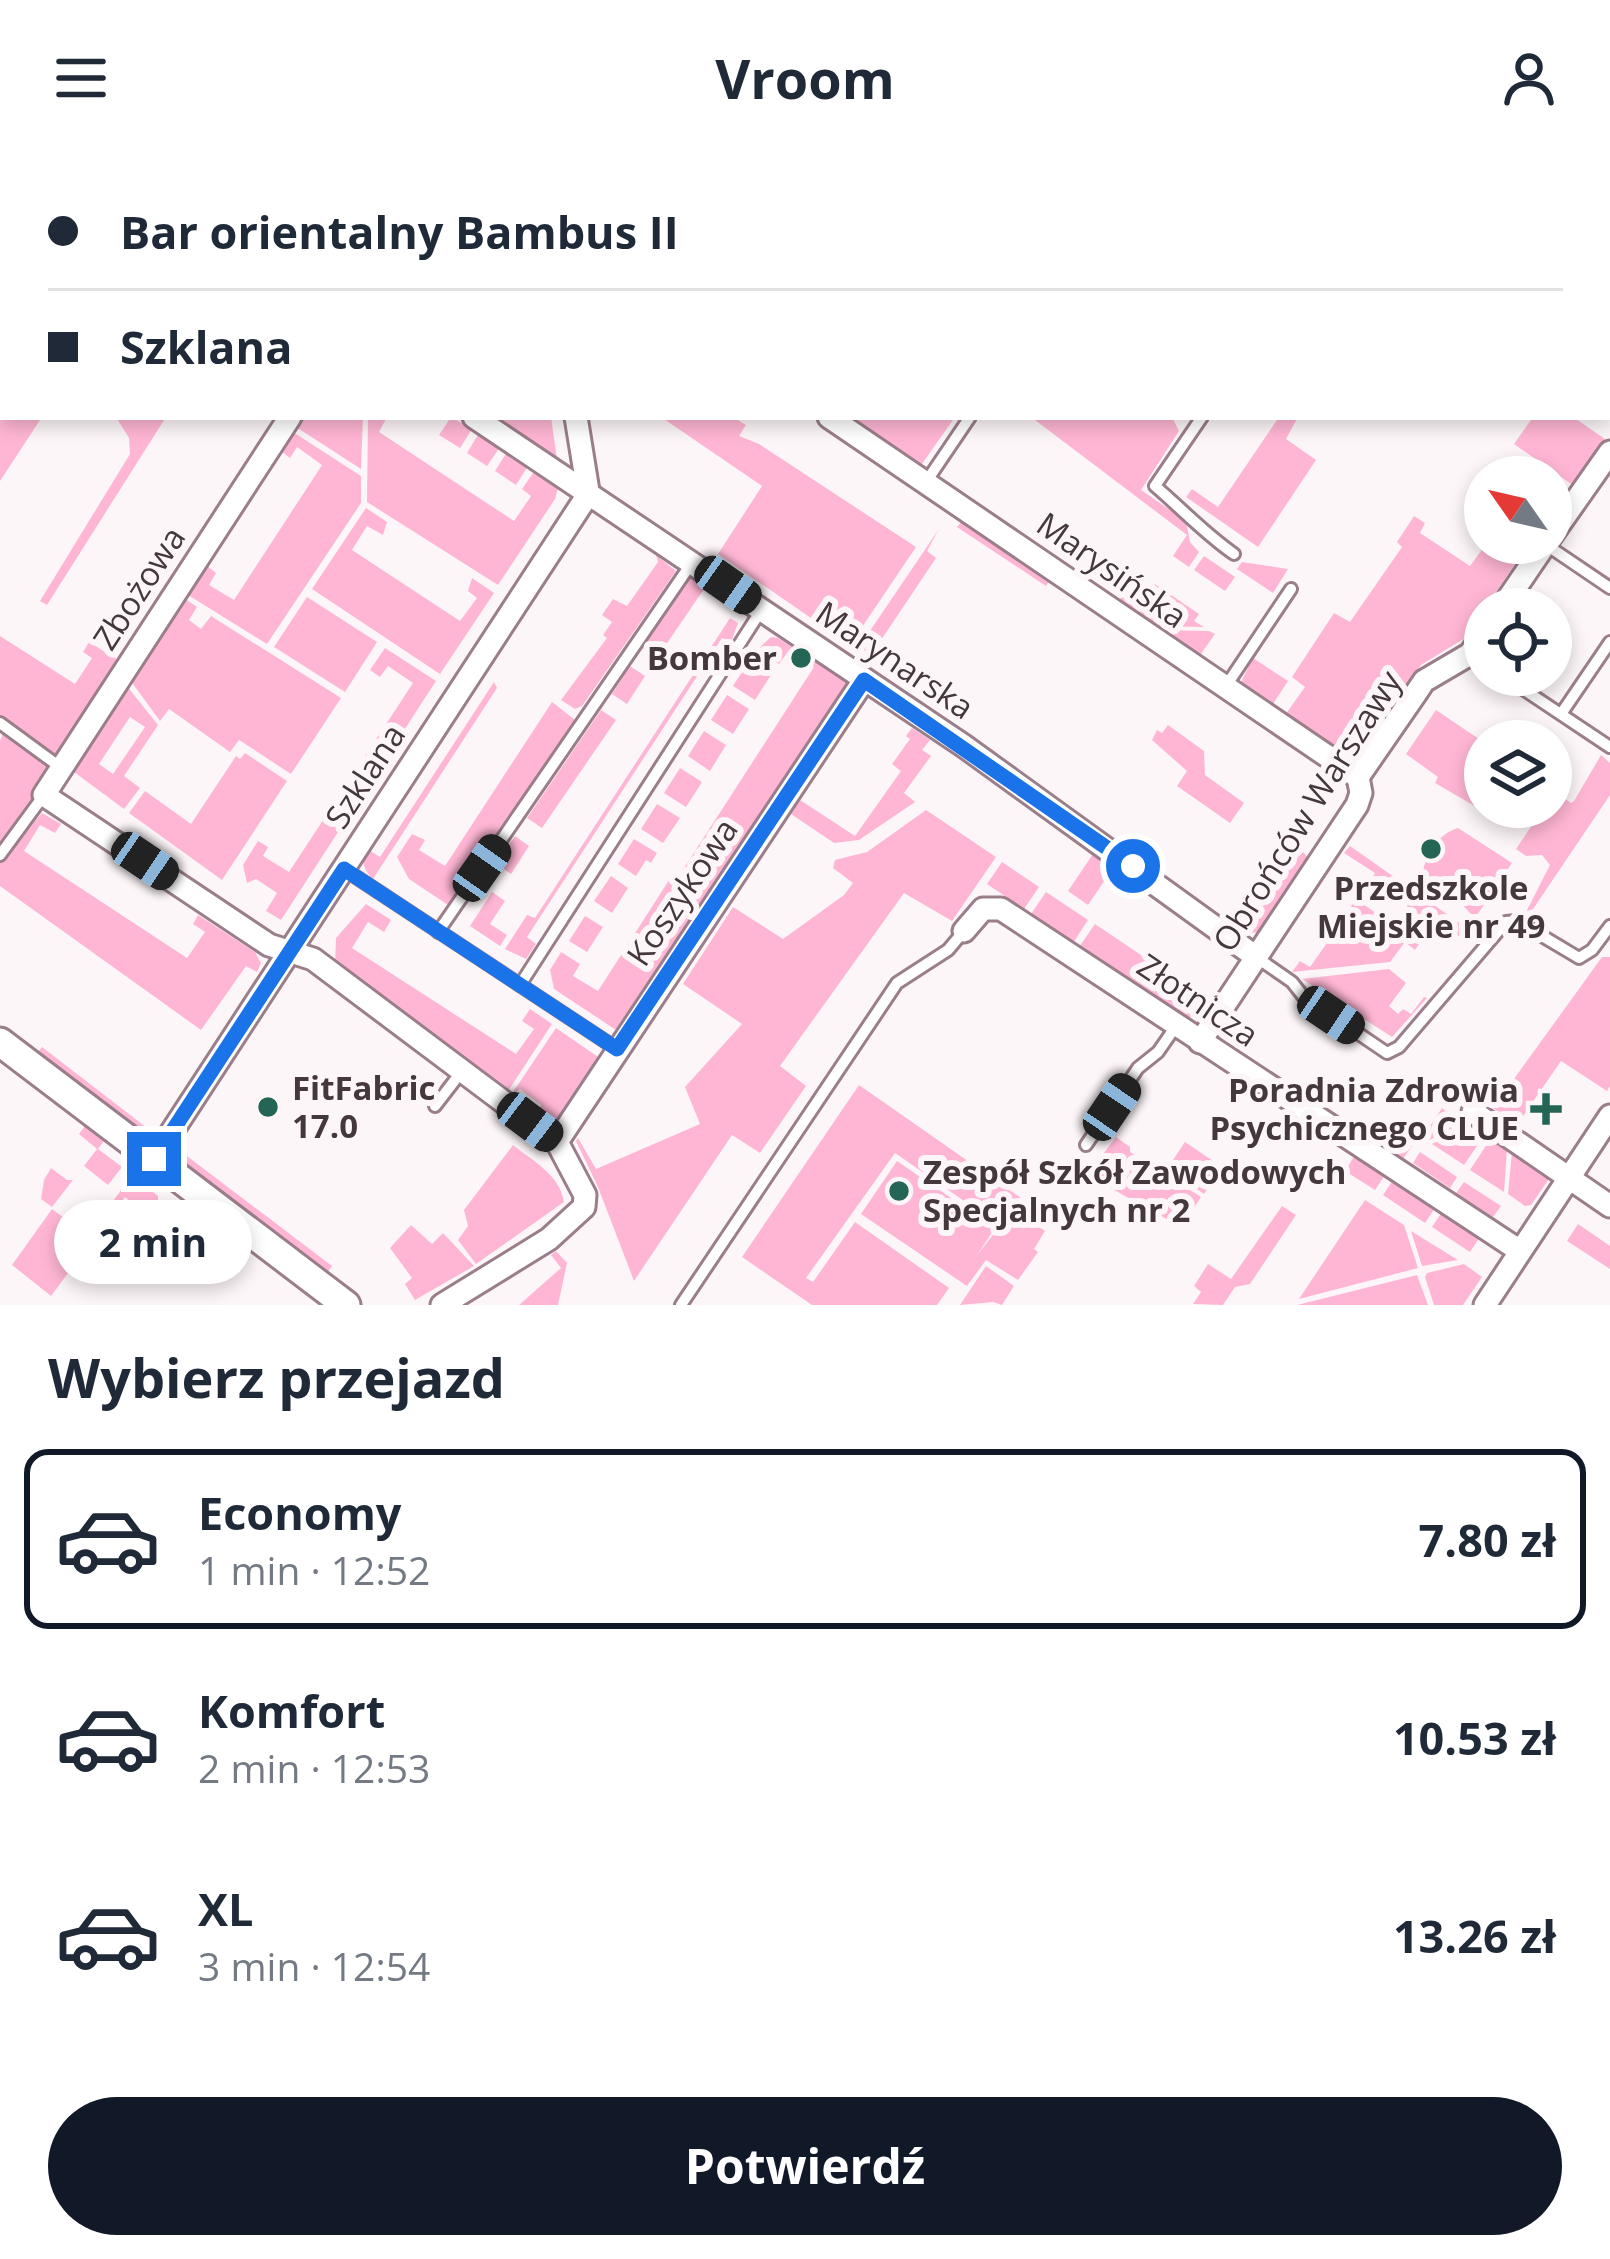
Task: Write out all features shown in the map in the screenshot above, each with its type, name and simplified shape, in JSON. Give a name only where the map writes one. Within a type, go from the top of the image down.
[{"type":"street","name":"Zbożowa","points":[[44,795],[288,420]]},
{"type":"street","name":"Marynarska","points":[[479,420],[964,746],[1256,957]]},
{"type":"street","points":[[576,420],[588,491]]},
{"type":"street","name":"Marysińska","points":[[833,420],[1358,777]]},
{"type":"street","points":[[1572,507],[1610,452]]},
{"type":"street","name":"Szklana","points":[[154,1159],[588,491]]},
{"type":"street","name":"Obrońców Warszawy","points":[[1200,1042],[1360,799],[1358,777],[1424,681],[1464,664]]},
{"type":"street","name":"Koszykowa","points":[[557,1142],[864,680]]},
{"type":"street","points":[[44,795],[269,945],[313,959],[557,1142],[585,1195],[584,1207],[549,1239],[442,1305]]},
{"type":"street","name":"Złotnicza","points":[[964,931],[983,909],[1000,909],[1520,1251]]},
{"type":"street","points":[[0,1042],[346,1305]]},
{"type":"street","points":[[1473,1112],[1610,1205]]},
{"type":"street","points":[[1485,1305],[1610,1116]]},
{"type":"lane","points":[[926,482],[968,420]]},
{"type":"lane","points":[[1200,420],[1155,486],[1203,533],[1234,554]]},
{"type":"lane","points":[[1572,559],[1610,588]]},
{"type":"lane","points":[[438,932],[693,561]]},
{"type":"lane","points":[[1224,688],[1291,589]]},
{"type":"lane","points":[[520,985],[762,609]]},
{"type":"lane","points":[[1561,714],[1610,641]]},
{"type":"lane","points":[[1534,696],[1610,747]]},
{"type":"lane","points":[[0,723],[62,768]]},
{"type":"lane","points":[[0,855],[44,795]]},
{"type":"lane","points":[[344,869],[617,1049]]},
{"type":"lane","name":"Marynarska","points":[[1256,957],[1292,982],[1303,996],[1388,1053],[1399,1047],[1506,922],[1517,921],[1574,957],[1605,945]]},
{"type":"lane","points":[[1605,945],[1610,926]]},
{"type":"lane","points":[[681,1305],[897,983],[948,950],[964,931]]},
{"type":"lane","points":[[1086,1145],[1138,1068],[1158,1052],[1176,1026]]},
{"type":"lane","points":[[435,1106],[462,1071]]},
{"type":"shaded area","points":[[0,420],[40,420],[0,481]]},
{"type":"shaded area","points":[[118,420],[164,420],[47,605],[40,601],[130,454],[129,438]]},
{"type":"shaded area","points":[[300,420],[363,420],[361,469],[296,427]]},
{"type":"shaded area","points":[[368,420],[385,420],[379,432],[514,521],[531,496],[522,489],[535,470],[559,485],[555,499],[498,585],[367,502]]},
{"type":"shaded area","points":[[449,420],[472,429],[460,448],[439,435]]},
{"type":"shaded area","points":[[551,420],[557,459],[501,423]]},
{"type":"shaded area","points":[[665,420],[738,420],[746,425],[739,436],[759,444],[916,547],[850,645],[718,554],[762,486]]},
{"type":"shaded area","points":[[855,420],[953,420],[922,464]]},
{"type":"shaded area","points":[[1035,420],[1174,420],[1179,431],[1141,490],[1186,521],[1190,542],[1199,552],[1189,567],[1173,556],[1187,535]]},
{"type":"shaded area","points":[[1277,420],[1296,420],[1286,439],[1316,460],[1258,547],[1186,497],[1192,489],[1218,507]]},
{"type":"shaded area","points":[[1531,420],[1577,420],[1605,439],[1574,486],[1572,456],[1531,456],[1514,444]]},
{"type":"shaded area","points":[[293,432],[361,476],[361,503],[267,644],[188,595],[206,565],[216,573],[209,585],[234,600],[322,465],[297,447],[290,458],[281,451]]},
{"type":"shaded area","points":[[479,433],[500,447],[487,466],[467,453]]},
{"type":"shaded area","points":[[507,452],[528,466],[516,485],[495,471]]},
{"type":"shaded area","points":[[366,508],[387,522],[383,535],[367,526],[352,550],[460,621],[477,598],[468,591],[472,578],[494,593],[440,674],[312,589]]},
{"type":"shaded area","points":[[1414,516],[1425,523],[1420,533],[1464,564],[1515,564],[1499,588],[1464,588],[1464,639],[1421,665],[1359,757],[1349,758],[1285,715],[1305,687],[1292,677],[1334,613],[1350,622],[1402,547],[1397,542]]},
{"type":"shaded area","points":[[962,521],[1050,580],[1046,586],[957,527]]},
{"type":"shaded area","points":[[939,529],[927,551],[936,558],[871,655],[859,647]]},
{"type":"shaded area","points":[[656,555],[676,571],[582,706],[575,709],[561,700],[607,638],[603,635],[612,622],[602,615],[613,599],[627,606],[658,562]]},
{"type":"shaded area","points":[[1204,556],[1235,577],[1225,591],[1194,570]]},
{"type":"shaded area","points":[[1242,562],[1288,569],[1273,593],[1237,569]]},
{"type":"shaded area","points":[[694,578],[706,586],[657,658],[642,648]]},
{"type":"shaded area","points":[[1155,584],[1199,614],[1194,621],[1204,627],[1151,626],[1117,603],[1123,595],[1140,605]]},
{"type":"shaded area","points":[[307,597],[377,642],[345,692],[274,647]]},
{"type":"shaded area","points":[[184,598],[197,607],[189,620],[201,629],[211,616],[341,698],[291,774],[239,740],[230,752],[169,709],[160,721],[130,680]]},
{"type":"shaded area","points":[[730,618],[738,623],[731,642],[722,638],[527,937],[536,944],[526,959],[505,949],[527,915],[535,918]]},
{"type":"shaded area","points":[[1156,630],[1209,631],[1215,634],[1198,658]]},
{"type":"shaded area","points":[[0,636],[75,684],[92,658],[83,652],[89,642],[123,663],[60,760],[0,716]]},
{"type":"shaded area","points":[[771,637],[852,685],[619,1032],[554,989],[550,970],[561,952],[580,964],[573,976],[598,991],[671,877],[677,879],[814,667],[789,650],[779,664],[757,650]]},
{"type":"shaded area","points":[[385,648],[436,681],[281,920],[266,911],[277,893],[256,879],[247,883],[243,865],[258,841],[268,847],[263,856],[289,872],[413,683],[388,666],[380,677],[370,670]]},
{"type":"shaded area","points":[[1253,658],[1288,681],[1271,707],[1241,682]]},
{"type":"shaded area","points":[[749,661],[771,675],[755,700],[733,686]]},
{"type":"shaded area","points":[[630,666],[645,676],[627,704],[612,694]]},
{"type":"shaded area","points":[[494,682],[497,688],[373,879],[364,865],[367,849],[380,857]]},
{"type":"shaded area","points":[[126,685],[158,725],[124,776],[140,788],[124,809],[70,769]],"holes":[[[130,717],[145,727],[113,774],[99,764]]]},
{"type":"shaded area","points":[[727,695],[749,709],[733,734],[711,720]]},
{"type":"shaded area","points":[[552,702],[575,720],[448,905],[409,879],[397,857],[412,834],[425,840],[419,850],[445,866]]},
{"type":"shaded area","points":[[601,710],[616,720],[542,828],[527,818]]},
{"type":"shaded area","points":[[1436,710],[1464,729],[1464,800],[1435,783],[1438,777],[1406,754]]},
{"type":"shaded area","points":[[1168,725],[1204,751],[1205,775],[1244,803],[1230,823],[1177,786],[1187,771],[1152,740],[1157,730],[1162,733]]},
{"type":"shaded area","points":[[912,728],[930,740],[922,750],[931,756],[904,793],[915,802],[859,840],[834,843],[791,814],[800,800],[855,836],[901,771],[892,764]]},
{"type":"shaded area","points":[[704,731],[726,745],[710,771],[688,756]]},
{"type":"shaded area","points":[[3,733],[54,769],[0,842],[0,741]]},
{"type":"shaded area","points":[[245,753],[287,781],[222,880],[129,813],[145,791],[191,824],[236,756],[240,759]]},
{"type":"shaded area","points":[[1601,755],[1610,763],[1610,795],[1529,915],[1527,910],[1550,865],[1542,855],[1526,856],[1516,849],[1530,828],[1572,828],[1574,801]]},
{"type":"shaded area","points":[[680,768],[702,782],[686,807],[664,793]]},
{"type":"shaded area","points":[[657,804],[680,818],[663,843],[641,829]]},
{"type":"shaded area","points":[[926,810],[996,857],[952,921],[904,893],[780,1066],[806,1086],[760,1153],[732,1135],[634,1281],[576,1141],[578,1138],[596,1169],[700,1124],[685,1087],[742,1024],[683,984],[733,907],[783,939],[844,895],[853,883],[833,868],[835,860],[867,852]]},
{"type":"shaded area","points":[[42,813],[61,824],[55,833],[40,825],[24,851],[187,958],[205,932],[193,924],[198,915],[255,952],[261,963],[257,972],[246,966],[201,1030],[0,886],[0,861]]},
{"type":"shaded area","points":[[1458,828],[1512,863],[1477,915],[1422,878],[1433,847]]},
{"type":"shaded area","points":[[515,836],[529,846],[511,874],[496,864]]},
{"type":"shaded area","points":[[634,839],[657,853],[636,876],[618,864]]},
{"type":"shaded area","points":[[1350,846],[1468,929],[1466,941],[1435,920],[1415,950],[1405,942],[1390,962],[1292,972],[1300,961],[1310,967],[1339,926],[1344,929],[1347,924],[1342,920],[1356,899],[1393,925],[1408,905],[1371,879],[1375,873],[1344,853]]},
{"type":"shaded area","points":[[1294,848],[1308,858],[1259,932],[1252,933],[1244,922]]},
{"type":"shaded area","points":[[1093,854],[1113,868],[1088,905],[1068,891]]},
{"type":"shaded area","points":[[1002,862],[1039,887],[1024,909],[987,884]]},
{"type":"shaded area","points":[[611,876],[628,888],[612,913],[594,901]]},
{"type":"shaded area","points":[[492,892],[505,901],[490,924],[507,935],[500,946],[470,926]]},
{"type":"shaded area","points":[[1046,892],[1088,920],[1073,943],[1031,914]]},
{"type":"shaded area","points":[[366,904],[391,920],[384,932],[368,922],[352,948],[516,1054],[534,1029],[522,1021],[530,1009],[552,1024],[506,1094],[335,967],[336,938]]},
{"type":"shaded area","points":[[585,916],[603,927],[587,952],[569,941]]},
{"type":"shaded area","points":[[1095,924],[1209,1001],[1198,1016],[1185,1018],[1079,947]]},
{"type":"shaded area","points":[[1602,957],[1610,957],[1610,1086],[1607,1091],[1561,1061],[1517,1125],[1493,1108]]},
{"type":"shaded area","points":[[1389,969],[1406,983],[1389,1006],[1398,1014],[1403,1009],[1411,1014],[1427,998],[1392,1037],[1302,979]]},
{"type":"shaded area","points":[[556,1028],[601,1059],[553,1129],[533,1117],[541,1105],[520,1089],[509,1098]]},
{"type":"shaded area","points":[[42,1047],[156,1135],[146,1138],[35,1056]]},
{"type":"shaded area","name":"Zespół Szkół Zawodowych Specjalnych nr 2","points":[[859,1085],[1021,1198],[1013,1208],[1045,1231],[1034,1249],[1038,1252],[1018,1280],[986,1260],[967,1286],[861,1214],[897,1161],[995,1228],[977,1255],[1000,1226],[895,1153],[806,1278],[813,1282],[855,1222],[949,1288],[937,1305],[812,1305],[742,1257]]},
{"type":"shaded area","points":[[1442,1108],[1460,1124],[1428,1141],[1422,1138]]},
{"type":"shaded area","points":[[87,1123],[106,1138],[98,1149],[122,1167],[108,1185],[84,1166],[97,1149],[79,1134]]},
{"type":"shaded area","points":[[1382,1127],[1412,1146],[1402,1160],[1375,1142]]},
{"type":"shaded area","points":[[1467,1127],[1483,1137],[1464,1165],[1432,1144]]},
{"type":"shaded area","points":[[1116,1137],[1130,1152],[1201,1197],[1181,1227],[1087,1175]]},
{"type":"shaded area","points":[[1494,1140],[1507,1148],[1504,1192],[1470,1170]]},
{"type":"shaded area","points":[[1185,1142],[1222,1167],[1204,1194],[1167,1169]]},
{"type":"shaded area","points":[[513,1145],[551,1176],[564,1202],[476,1264],[458,1240],[468,1226],[464,1210]]},
{"type":"shaded area","points":[[179,1150],[332,1266],[324,1277],[181,1165]]},
{"type":"shaded area","points":[[1420,1152],[1457,1177],[1450,1188],[1413,1163]]},
{"type":"shaded area","points":[[1512,1152],[1549,1179],[1531,1205],[1508,1194]]},
{"type":"shaded area","points":[[1355,1155],[1385,1175],[1375,1190],[1345,1171]]},
{"type":"shaded area","points":[[51,1168],[73,1180],[52,1207],[41,1199]]},
{"type":"shaded area","points":[[132,1176],[158,1196],[158,1205],[150,1217],[125,1197],[103,1227],[97,1222]]},
{"type":"shaded area","points":[[1393,1180],[1435,1208],[1425,1223],[1383,1195]]},
{"type":"shaded area","points":[[1464,1182],[1501,1206],[1493,1217],[1456,1193]]},
{"type":"shaded area","points":[[1365,1200],[1404,1225],[1418,1268],[1299,1299]]},
{"type":"shaded area","points":[[1282,1206],[1296,1215],[1250,1284],[1235,1287],[1223,1305],[1193,1304],[1201,1292],[1194,1286],[1208,1264],[1231,1279]]},
{"type":"shaded area","points":[[52,1209],[82,1231],[78,1237],[89,1245],[51,1296],[12,1265]]},
{"type":"shaded area","points":[[1442,1212],[1480,1237],[1470,1252],[1432,1227]]},
{"type":"shaded area","points":[[1578,1224],[1610,1246],[1610,1269],[1567,1241]]},
{"type":"shaded area","points":[[411,1225],[432,1244],[443,1233],[474,1266],[415,1300],[405,1284],[412,1278],[390,1248]]},
{"type":"shaded area","points":[[1411,1231],[1458,1260],[1422,1266]]},
{"type":"shaded area","points":[[556,1251],[567,1263],[558,1305],[519,1305],[561,1268],[551,1255]]},
{"type":"shaded area","points":[[1464,1264],[1482,1277],[1463,1305],[1434,1305],[1427,1273]]},
{"type":"shaded area","points":[[986,1266],[1014,1286],[1002,1305],[960,1305]]},
{"type":"shaded area","points":[[1417,1275],[1428,1305],[1297,1305]]},
{"type":"place","name":"Bomber","points":[[801,658]]},
{"type":"place","name":"Przedszkole Miejskie nr 49","points":[[1431,849]]},
{"type":"place","name":"FitFabric 17.0","points":[[268,1107]]},
{"type":"place","name":"Poradnia Zdrowia Psychicznego CLUE","points":[[1546,1109]]},
{"type":"place","name":"Zespół Szkół Zawodowych Specjalnych nr 2","points":[[899,1191]]},
{"type":"route","points":[[154,1159],[344,869],[617,1049],[864,680],[1133,866]]}]
